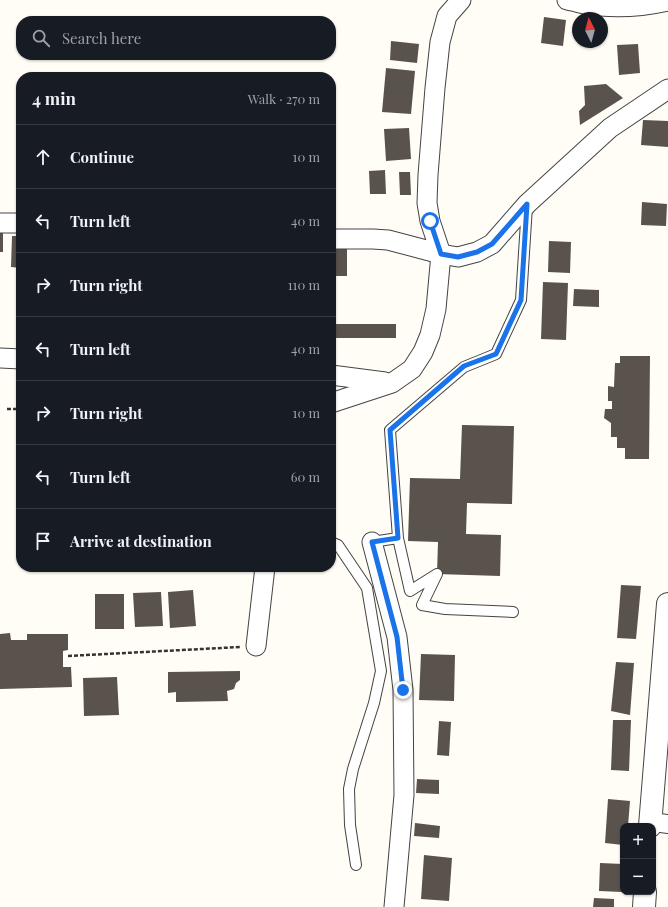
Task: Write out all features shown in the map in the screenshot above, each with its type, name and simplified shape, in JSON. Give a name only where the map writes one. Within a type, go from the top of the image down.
[{"type":"street","points":[[336,401],[392,383],[412,369],[428,341],[436,309],[441,254],[430,221],[427,203],[428,175],[440,42],[448,16],[461,0]]},
{"type":"street","points":[[566,0],[599,6],[631,6],[668,1]]},
{"type":"street","points":[[336,239],[388,240],[458,257],[477,252],[492,244],[527,204],[610,128],[668,89]]},
{"type":"street","points":[[0,223],[16,223]]},
{"type":"street","points":[[0,358],[16,359]]},
{"type":"street","points":[[336,377],[392,383]]},
{"type":"street","points":[[372,542],[397,637],[403,690],[404,795],[394,907]]},
{"type":"street","points":[[256,646],[264,572]]},
{"type":"street","points":[[658,824],[668,604]]},
{"type":"street","points":[[644,907],[645,895]]},
{"type":"lane","points":[[513,612],[445,609],[422,605],[437,574],[410,591],[398,538],[390,430],[464,366],[496,354],[521,300],[527,204]]},
{"type":"lane","points":[[372,542],[398,538]]},
{"type":"lane","points":[[336,544],[367,588],[381,671],[374,703],[353,770],[349,789],[350,825],[356,865]]},
{"type":"path","points":[[7,409],[16,409]]},
{"type":"path","points":[[68,656],[256,646]]},
{"type":"building","points":[[544,17],[566,20],[563,46],[541,43]]},
{"type":"building","points":[[391,41],[419,44],[417,63],[390,60]]},
{"type":"building","points":[[638,44],[640,73],[619,75],[617,45]]},
{"type":"building","points":[[386,68],[415,71],[411,114],[382,112]]},
{"type":"building","points":[[606,84],[623,98],[580,125],[579,111],[585,105],[584,86]]},
{"type":"building","points":[[643,120],[668,121],[668,147],[641,145]]},
{"type":"building","points":[[409,128],[411,159],[386,161],[384,129]]},
{"type":"building","points":[[385,170],[386,194],[370,194],[369,171]]},
{"type":"building","points":[[399,172],[410,172],[411,195],[400,195]]},
{"type":"building","points":[[642,202],[667,204],[666,226],[641,225]]},
{"type":"building","points":[[0,229],[3,230],[3,252],[0,252]]},
{"type":"building","points":[[12,236],[16,236],[16,268],[11,267]]},
{"type":"building","points":[[549,241],[571,242],[570,273],[548,272]]},
{"type":"building","points":[[336,243],[347,243],[347,276],[336,276]]},
{"type":"building","points":[[543,282],[568,283],[566,340],[541,339]]},
{"type":"building","points":[[574,289],[599,290],[599,307],[573,306]]},
{"type":"building","points":[[336,324],[396,324],[396,338],[336,338]]},
{"type":"building","points":[[620,356],[650,356],[649,459],[625,459],[625,448],[617,448],[617,437],[611,437],[611,423],[604,418],[605,409],[612,409],[612,401],[608,401],[608,386],[614,387],[615,363],[620,363]]},
{"type":"building","points":[[462,425],[514,426],[512,504],[467,503],[466,534],[501,535],[500,576],[437,574],[438,542],[408,541],[410,478],[460,479]]},
{"type":"building","points":[[621,585],[641,586],[636,639],[617,638]]},
{"type":"building","points":[[193,590],[196,626],[170,628],[168,592]]},
{"type":"building","points":[[161,592],[163,626],[135,627],[133,593]]},
{"type":"building","points":[[95,594],[124,594],[124,629],[95,629]]},
{"type":"building","points":[[10,633],[11,640],[27,640],[27,634],[68,634],[68,650],[63,651],[63,667],[71,667],[72,687],[0,689],[0,634]]},
{"type":"building","points":[[421,654],[455,655],[454,701],[419,700]]},
{"type":"building","points":[[616,662],[634,663],[630,715],[611,711]]},
{"type":"building","points":[[240,671],[240,680],[236,683],[234,689],[227,691],[228,701],[176,702],[176,692],[168,693],[168,672]]},
{"type":"building","points":[[117,677],[119,715],[84,716],[83,678]]},
{"type":"building","points":[[613,720],[631,720],[629,771],[611,770]]},
{"type":"building","points":[[439,721],[451,722],[449,756],[437,755]]},
{"type":"building","points":[[417,779],[439,780],[439,794],[416,793]]},
{"type":"building","points":[[608,799],[630,801],[628,823],[620,823],[620,845],[605,843]]},
{"type":"building","points":[[415,823],[440,826],[439,838],[414,836]]},
{"type":"building","points":[[424,855],[452,858],[449,901],[421,899]]},
{"type":"building","points":[[600,863],[620,864],[620,892],[599,891]]},
{"type":"building","points":[[594,898],[614,899],[614,907],[593,907]]},
{"type":"route","points":[[403,690],[397,637],[372,542],[398,538],[390,430],[464,366],[496,354],[521,300],[527,204],[492,244],[477,252],[458,257],[441,254],[430,221]]}]
